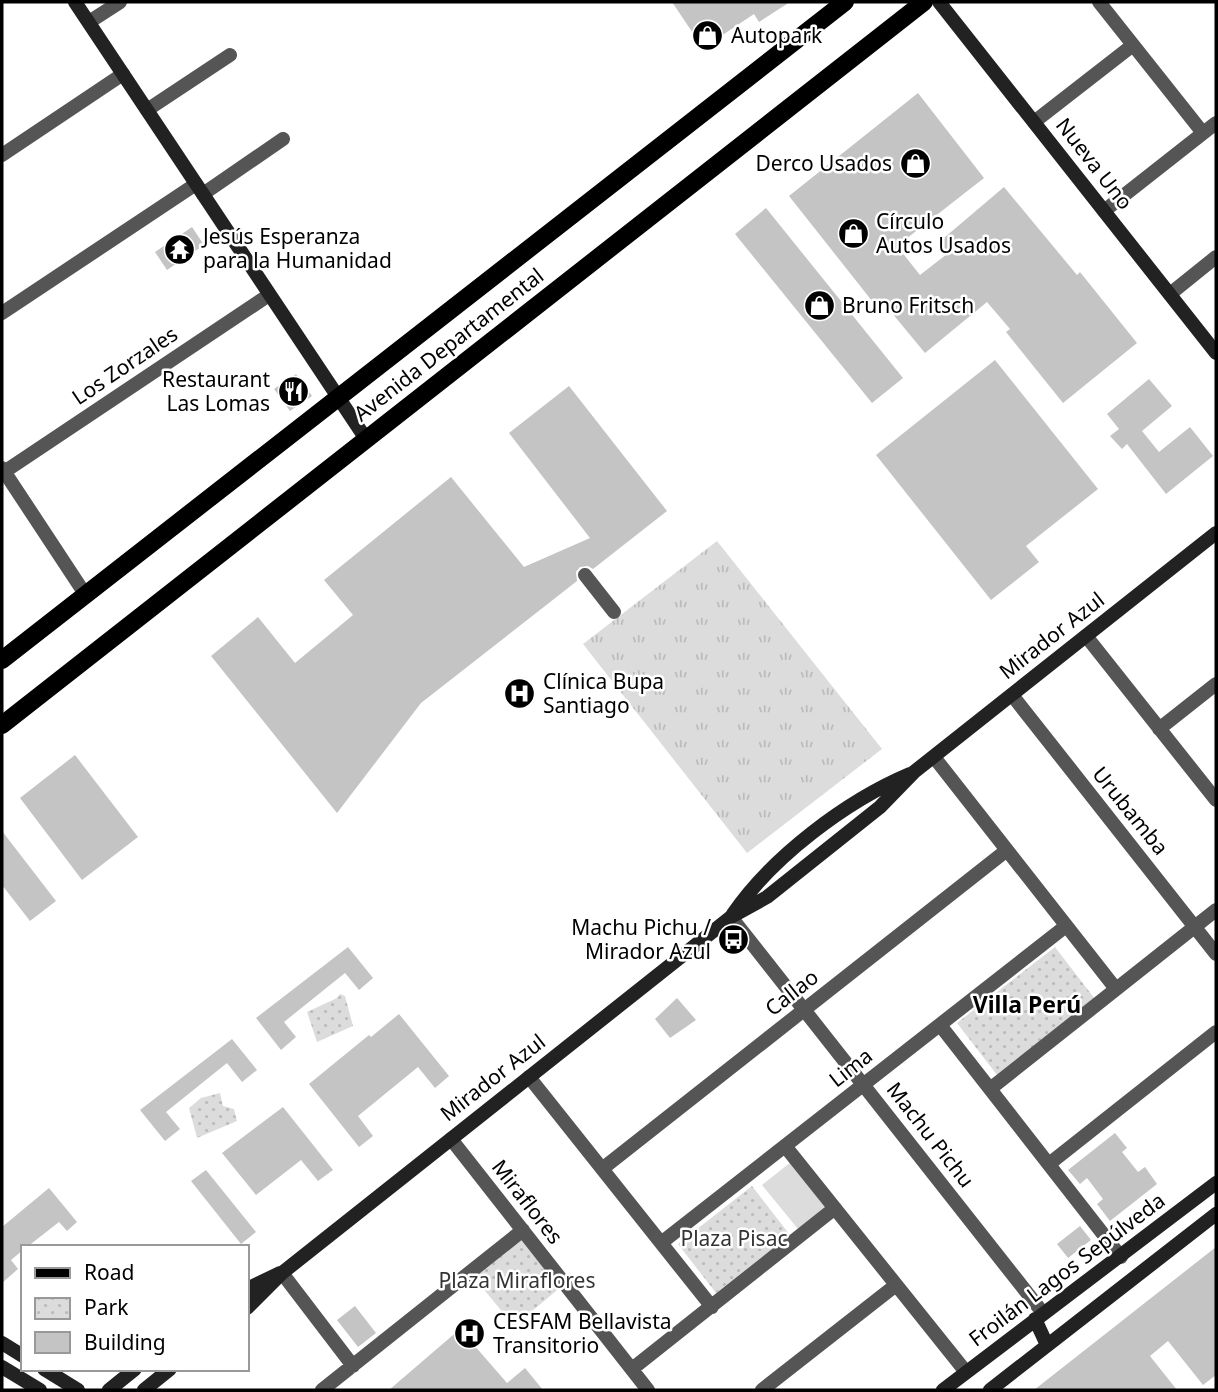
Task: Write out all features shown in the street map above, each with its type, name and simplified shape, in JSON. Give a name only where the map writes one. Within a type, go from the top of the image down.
[{"type":"main road","name":"Avenida Departamental","points":[[2,660],[845,2]]},
{"type":"main road","name":"Avenida Departamental","points":[[2,725],[925,2]]},
{"type":"street","points":[[75,2],[366,439]]},
{"type":"street","points":[[89,22],[120,2]]},
{"type":"street","name":"Nueva Uno","points":[[939,2],[1216,353]]},
{"type":"street","points":[[1098,2],[1203,133]]},
{"type":"street","points":[[1034,122],[1133,45]]},
{"type":"street","points":[[147,110],[230,55]]},
{"type":"street","points":[[2,155],[123,74]]},
{"type":"street","points":[[1104,211],[1216,123]]},
{"type":"street","points":[[2,313],[283,139]]},
{"type":"street","points":[[1170,294],[1216,257]]},
{"type":"street","name":"Los Zorzales","points":[[5,478],[269,295]]},
{"type":"street","points":[[5,478],[85,594]]},
{"type":"street","name":"Mirador Azul","points":[[248,1307],[282,1273],[732,917],[776,890],[880,807],[914,772],[1216,533]]},
{"type":"street","points":[[585,575],[614,612]]},
{"type":"street","points":[[1086,636],[1216,800]]},
{"type":"street","points":[[1159,729],[1216,684]]},
{"type":"street","name":"Urubamba","points":[[1012,695],[1216,954]]},
{"type":"street","points":[[934,757],[1116,989]]},
{"type":"street","name":"Callao","points":[[602,1170],[1007,850]]},
{"type":"street","points":[[989,1089],[1216,910]]},
{"type":"street","name":"Machu Pichu","points":[[732,917],[1039,1316]]},
{"type":"street","name":"Lima","points":[[661,1244],[1066,926]]},
{"type":"street","points":[[940,1025],[1121,1256]]},
{"type":"street","points":[[1049,1164],[1216,1032]]},
{"type":"street","points":[[529,1077],[712,1307]]},
{"type":"street","name":"Miraflores","points":[[451,1139],[649,1390]]},
{"type":"street","points":[[786,1146],[966,1372]]},
{"type":"street","name":"Froilán Lagos Sepúlveda","points":[[943,1390],[1216,1183]]},
{"type":"street","points":[[632,1369],[835,1208]]},
{"type":"street","points":[[990,1390],[1216,1214]]},
{"type":"street","points":[[322,1390],[523,1230]]},
{"type":"street","points":[[282,1273],[353,1366]]},
{"type":"street","name":"Mirador Azul","points":[[248,1288],[282,1273]]},
{"type":"street","points":[[762,1390],[896,1285]]},
{"type":"street","points":[[1039,1316],[1047,1345]]},
{"type":"street","points":[[2,1343],[21,1355]]},
{"type":"street","points":[[2,1367],[40,1390]]},
{"type":"street","points":[[47,1371],[78,1390]]},
{"type":"street","points":[[109,1390],[133,1371]]},
{"type":"street","points":[[144,1390],[168,1371]]},
{"type":"green space","points":[[717,541],[882,749],[747,853],[583,644]]},
{"type":"green space","points":[[1055,947],[1095,999],[997,1075],[957,1023]]},
{"type":"green space","points":[[340,994],[345,996],[353,1026],[317,1042],[307,1012]]},
{"type":"green space","points":[[220,1093],[223,1106],[234,1109],[237,1121],[197,1138],[189,1108],[201,1098]]},
{"type":"green space","points":[[791,1162],[826,1207],[798,1229],[762,1185]]},
{"type":"green space","name":"Plaza Pisac","points":[[752,1186],[790,1235],[716,1293],[678,1244]]},
{"type":"green space","name":"Plaza Miraflores","points":[[522,1235],[562,1286],[514,1326],[472,1275]]},
{"type":"building","name":"Autopark","points":[[672,2],[790,2],[759,22],[754,14],[703,48]]},
{"type":"building","points":[[918,93],[984,178],[897,246],[920,275],[947,254],[938,243],[1004,187],[1077,275],[1080,272],[1137,343],[1063,403],[1006,332],[1010,329],[987,302],[925,353],[882,301],[876,306],[789,196]]},
{"type":"building","name":"Bruno Fritsch","points":[[766,208],[903,378],[872,403],[735,234]]},
{"type":"building","name":"Jesús Esperanza para la Humanidad","points":[[192,227],[204,245],[167,270],[155,252]]},
{"type":"building","points":[[995,360],[1098,489],[1026,546],[1039,562],[991,600],[876,455]]},
{"type":"building","name":"Restaurant Las Lomas","points":[[296,374],[312,396],[290,411],[274,389]]},
{"type":"building","points":[[1149,379],[1172,406],[1142,431],[1159,452],[1190,427],[1213,456],[1166,494],[1127,444],[1122,449],[1110,436],[1119,429],[1107,414]]},
{"type":"building","points":[[569,386],[667,511],[593,569],[588,566],[580,567],[576,572],[577,581],[421,703],[337,813],[211,656],[258,617],[295,663],[353,615],[324,580],[451,477],[524,567],[590,538],[509,433]]},
{"type":"building","points":[[75,755],[138,837],[82,880],[20,798]]},
{"type":"building","points":[[2,831],[56,901],[30,921],[2,885]]},
{"type":"building","points":[[348,947],[373,978],[359,990],[345,973],[284,1022],[296,1037],[281,1050],[256,1018]]},
{"type":"building","points":[[677,998],[696,1020],[670,1038],[655,1019]]},
{"type":"building","points":[[399,1014],[449,1076],[435,1088],[418,1067],[358,1116],[373,1136],[359,1147],[309,1084]]},
{"type":"building","points":[[232,1039],[257,1070],[242,1082],[227,1063],[166,1112],[180,1129],[165,1141],[140,1110]]},
{"type":"building","points":[[283,1107],[333,1170],[318,1181],[301,1160],[256,1195],[222,1153]]},
{"type":"building","points":[[1115,1133],[1127,1148],[1122,1152],[1138,1172],[1145,1167],[1157,1184],[1110,1221],[1097,1204],[1103,1199],[1087,1178],[1080,1184],[1068,1170]]},
{"type":"building","points":[[206,1170],[256,1232],[241,1244],[191,1181]]},
{"type":"building","points":[[49,1188],[77,1222],[67,1231],[59,1222],[30,1245],[21,1245],[21,1252],[11,1260],[18,1269],[2,1283],[2,1227]]},
{"type":"building","points":[[1080,1226],[1091,1240],[1068,1258],[1057,1244]]},
{"type":"building","points":[[1216,1247],[1216,1375],[1203,1385],[1168,1341],[1150,1356],[1177,1390],[1034,1390]]},
{"type":"building","points":[[355,1306],[376,1333],[358,1347],[337,1320]]},
{"type":"building","points":[[460,1329],[507,1383],[525,1368],[543,1390],[389,1390]]},
{"type":"place","name":"Autopark","points":[[708,36]]},
{"type":"place","name":"Derco Usados","points":[[915,164]]},
{"type":"place","name":"Círculo Autos Usados","points":[[853,234]]},
{"type":"place","name":"Jesús Esperanza para la Humanidad","points":[[180,249]]},
{"type":"place","name":"Bruno Fritsch","points":[[819,306]]},
{"type":"place","name":"Restaurant Las Lomas","points":[[293,392]]},
{"type":"place","name":"Clínica Bupa Santiago","points":[[520,694]]},
{"type":"place","name":"Machu Pichu / Mirador Azul","points":[[734,940]]},
{"type":"place","name":"CESFAM Bellavista Transitorio","points":[[470,1334]]},
{"type":"district","name":"Villa Perú","points":[[1027,1005]]}]
